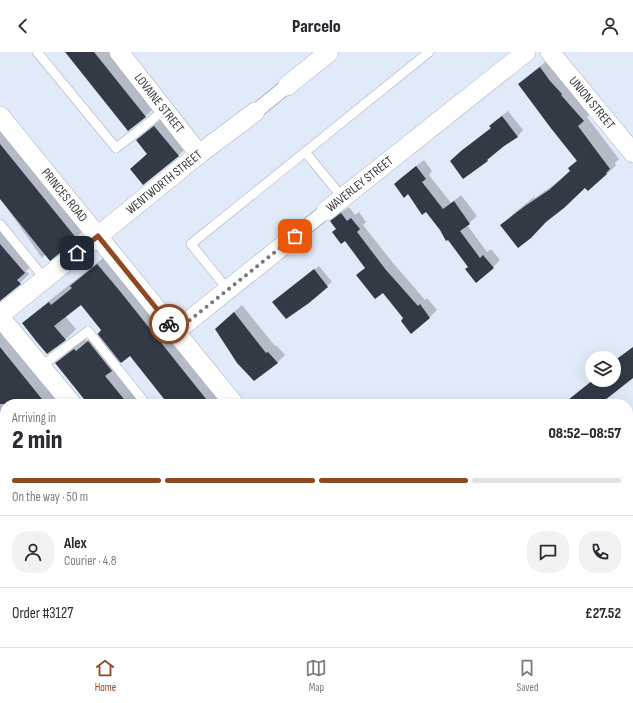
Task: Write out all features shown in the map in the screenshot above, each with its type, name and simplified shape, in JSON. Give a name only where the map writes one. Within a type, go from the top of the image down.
[{"type":"street","name":"LOVAINE STREET","points":[[119,52],[199,154]]},
{"type":"street","name":"WENTWORTH STREET","points":[[0,316],[199,154],[255,112],[329,52]]},
{"type":"street","name":"WAVERLEY STREET","points":[[175,332],[526,52]]},
{"type":"street","name":"UNION STREET","points":[[550,52],[633,153]]},
{"type":"street","name":"PRINCES ROAD","points":[[0,116],[230,399]]},
{"type":"street","points":[[0,316],[68,399]]},
{"type":"lane","points":[[37,52],[116,148],[164,109]]},
{"type":"lane","points":[[228,290],[191,244],[429,52]]},
{"type":"lane","points":[[306,152],[343,198]]},
{"type":"lane","points":[[0,224],[45,278]]},
{"type":"lane","points":[[41,366],[88,331],[142,399]]},
{"type":"building","points":[[65,52],[94,52],[146,117],[128,131]]},
{"type":"building","points":[[540,67],[562,94],[561,95],[584,121],[578,126],[610,169],[606,173],[607,174],[588,191],[585,188],[564,208],[546,222],[531,238],[518,248],[500,225],[549,190],[570,171],[568,168],[577,161],[518,84]]},
{"type":"building","points":[[502,116],[518,137],[504,146],[487,160],[488,161],[463,179],[450,161],[491,128],[489,126]]},
{"type":"building","points":[[154,126],[179,156],[143,185],[130,169],[147,154],[136,140]]},
{"type":"building","points":[[0,144],[77,239],[50,261],[0,199]]},
{"type":"building","points":[[416,166],[426,179],[422,182],[443,209],[454,201],[470,224],[460,231],[480,258],[483,255],[494,268],[476,283],[465,269],[468,267],[448,240],[446,241],[440,230],[426,212],[422,215],[408,194],[404,198],[394,184]]},
{"type":"building","points":[[341,213],[347,221],[351,218],[360,229],[357,232],[386,270],[418,306],[420,304],[430,318],[411,334],[401,321],[403,318],[383,293],[375,299],[356,275],[365,268],[345,241],[341,244],[332,232],[336,229],[330,221]]},
{"type":"building","points":[[0,244],[25,273],[17,280],[21,284],[0,301]]},
{"type":"building","points":[[97,264],[206,399],[164,399],[130,356],[121,363],[98,334],[101,330],[81,305],[54,326],[66,340],[47,354],[22,323],[49,302],[51,305],[72,288],[70,286]]},
{"type":"building","points":[[314,269],[328,287],[309,303],[286,319],[272,302]]},
{"type":"building","points":[[234,312],[266,353],[268,352],[278,363],[254,381],[237,363],[215,329]]},
{"type":"building","points":[[88,341],[112,371],[105,376],[124,399],[84,399],[55,363],[74,349],[76,351]]},
{"type":"building","points":[[0,347],[42,399],[0,399]]},
{"type":"building","points":[[633,347],[633,378],[606,399],[569,399],[585,386],[621,387],[621,356]]},
{"type":"way so far","points":[[169,324],[175,332],[295,236]]},
{"type":"route","points":[[77,253],[98,236],[169,324]]}]
